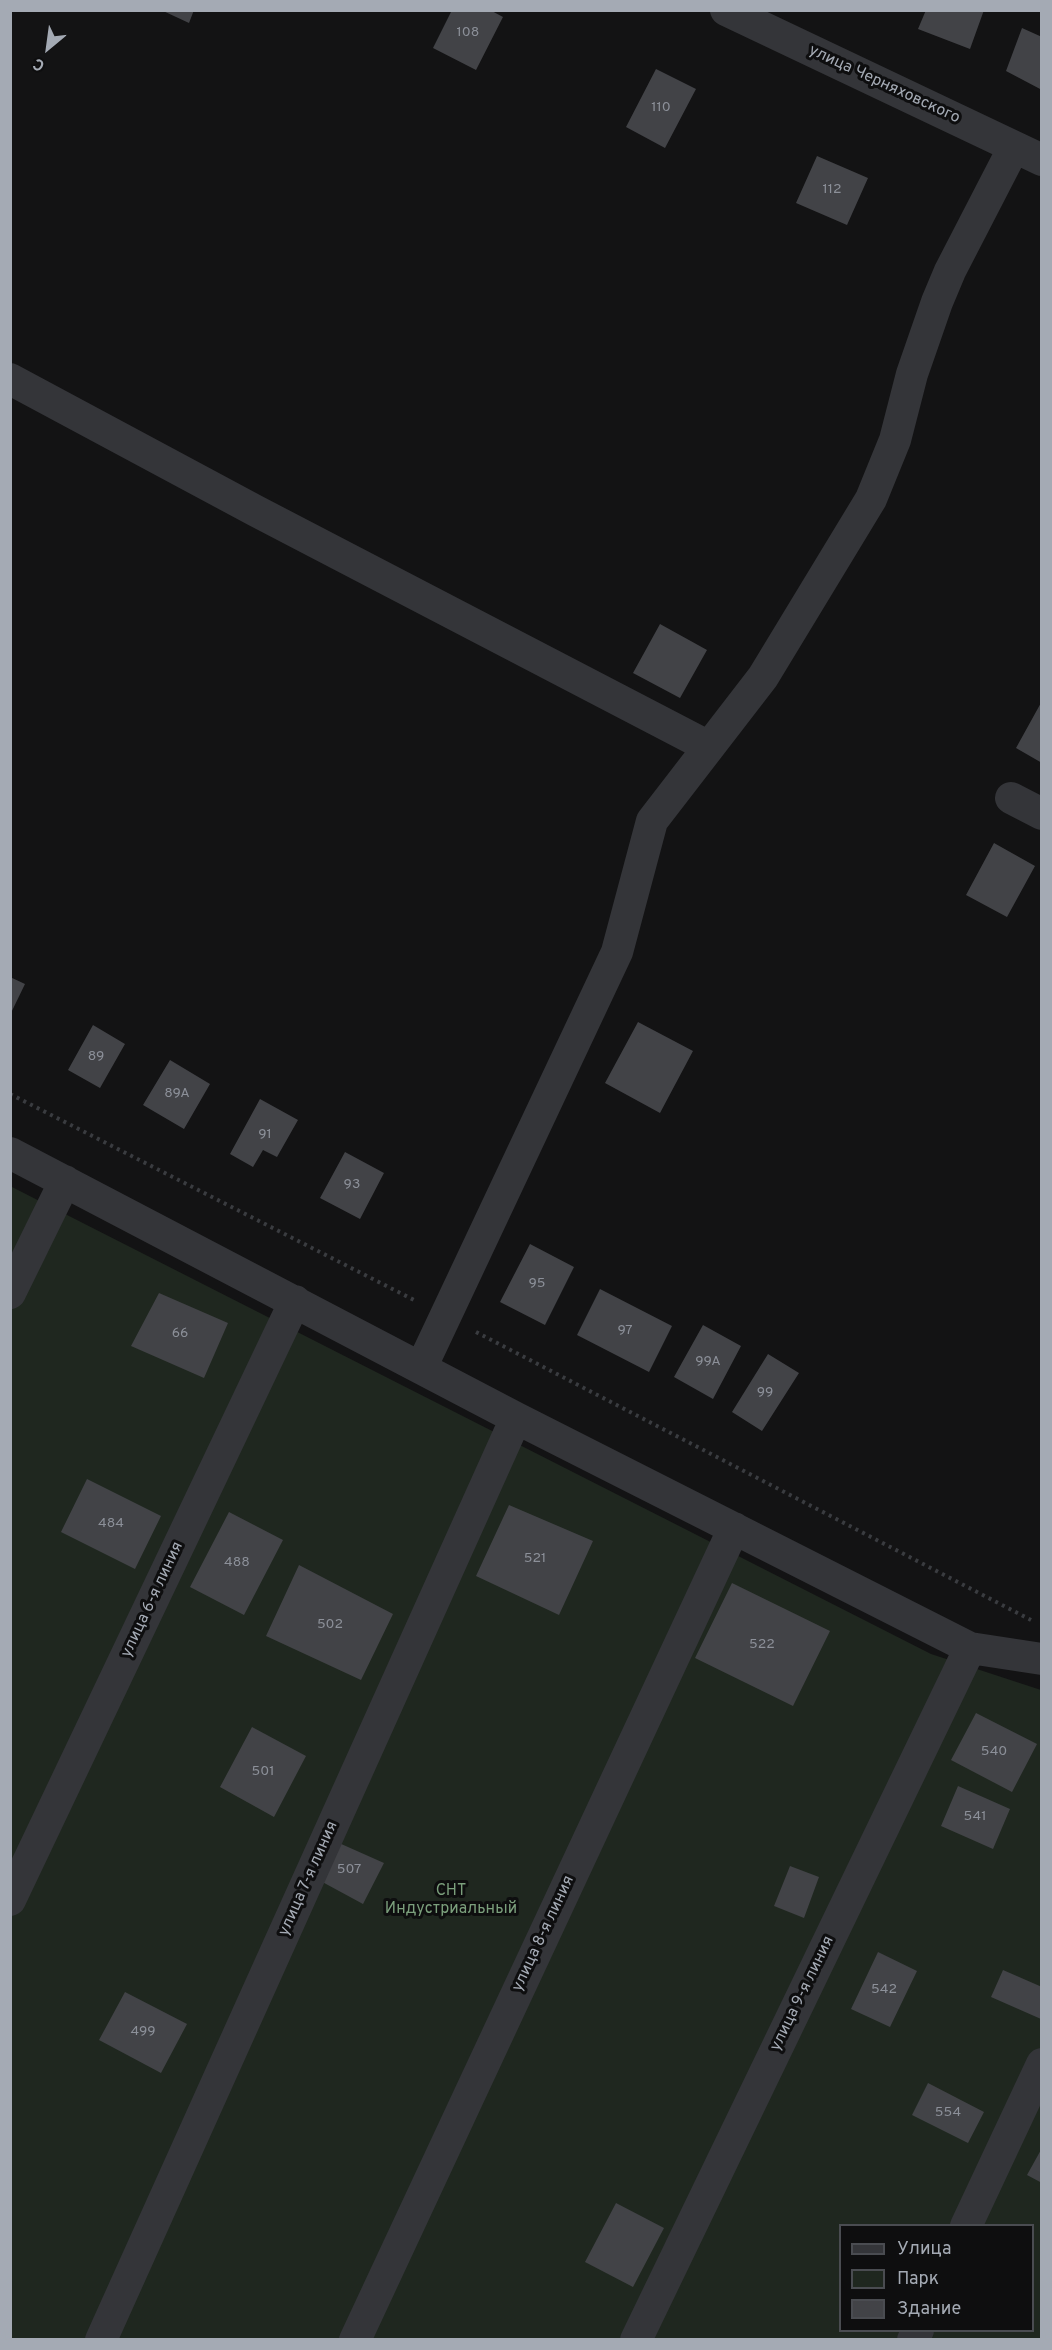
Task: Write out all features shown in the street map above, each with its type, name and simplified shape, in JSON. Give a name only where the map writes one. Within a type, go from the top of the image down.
[{"type":"street","name":"улица Черняховского","points":[[726,10],[1028,154]]},
{"type":"street","points":[[421,1368],[617,952],[652,821],[763,677],[871,499],[896,440],[912,374],[950,271],[1028,154]]},
{"type":"street","points":[[10,379],[256,511],[709,747]]},
{"type":"street","points":[[1011,798],[1041,814]]},
{"type":"street","points":[[10,1153],[516,1418],[970,1648],[1041,1659]]},
{"type":"street","points":[[10,1293],[65,1181]]},
{"type":"street","name":"улица 6-я линия","points":[[10,1900],[295,1301]]},
{"type":"street","name":"улица 7-я линия","points":[[101,2340],[516,1418]]},
{"type":"street","name":"улица 8-я линия","points":[[355,2340],[734,1528]]},
{"type":"street","name":"улица 9-я линия","points":[[636,2340],[970,1648]]},
{"type":"street","points":[[967,2224],[1041,2064]]},
{"type":"path","points":[[10,1094],[425,1305]]},
{"type":"path","points":[[468,1327],[1041,1625]]},
{"type":"green space","name":"СНТ Индустриальный","points":[[10,1186],[931,1654],[1041,1690],[1041,2339],[11,2339]]},
{"type":"building","points":[[161,10],[194,10],[189,23]]},
{"type":"building","points":[[452,10],[490,10],[503,17],[476,70],[433,48]]},
{"type":"building","points":[[926,10],[984,10],[970,49],[918,29]]},
{"type":"building","points":[[1022,28],[1042,37],[1042,90],[1006,71]]},
{"type":"building","points":[[656,69],[696,89],[665,148],[626,127]]},
{"type":"building","points":[[817,156],[868,178],[847,225],[796,203]]},
{"type":"building","points":[[660,624],[707,650],[680,698],[633,673]]},
{"type":"building","points":[[1042,701],[1042,763],[1016,748]]},
{"type":"building","points":[[994,843],[1035,866],[1007,917],[966,895]]},
{"type":"building","points":[[10,977],[25,984],[10,1015]]},
{"type":"building","points":[[638,1022],[693,1051],[660,1113],[605,1083]]},
{"type":"building","points":[[93,1025],[125,1044],[100,1088],[68,1070]]},
{"type":"building","points":[[170,1060],[210,1084],[184,1129],[143,1105]]},
{"type":"building","points":[[260,1099],[298,1120],[277,1157],[263,1150],[253,1167],[230,1154]]},
{"type":"building","points":[[345,1152],[384,1173],[360,1219],[320,1198]]},
{"type":"building","points":[[530,1244],[574,1267],[545,1325],[500,1302]]},
{"type":"building","points":[[600,1289],[672,1326],[649,1372],[577,1335]]},
{"type":"building","points":[[159,1293],[228,1323],[204,1378],[131,1346]]},
{"type":"building","points":[[703,1325],[741,1346],[713,1399],[674,1377]]},
{"type":"building","points":[[768,1354],[799,1373],[762,1431],[732,1412]]},
{"type":"building","points":[[87,1479],[161,1516],[135,1569],[61,1532]]},
{"type":"building","points":[[509,1505],[593,1541],[559,1615],[476,1576]]},
{"type":"building","points":[[229,1512],[283,1540],[244,1615],[190,1587]]},
{"type":"building","points":[[299,1565],[393,1614],[361,1680],[266,1636]]},
{"type":"building","points":[[732,1583],[830,1631],[793,1706],[695,1658]]},
{"type":"building","points":[[976,1713],[1037,1744],[1012,1792],[951,1760]]},
{"type":"building","points":[[252,1727],[306,1756],[274,1817],[220,1787]]},
{"type":"building","points":[[958,1786],[1010,1809],[993,1849],[941,1826]]},
{"type":"building","points":[[330,1839],[384,1863],[363,1904],[315,1878]]},
{"type":"building","points":[[790,1866],[819,1877],[804,1918],[774,1906]]},
{"type":"building","points":[[878,1952],[917,1971],[890,2027],[851,2009]]},
{"type":"building","points":[[1003,1970],[1042,1987],[1041,2019],[991,1997]]},
{"type":"building","points":[[125,1992],[187,2024],[161,2073],[99,2040]]},
{"type":"building","points":[[928,2083],[984,2112],[968,2143],[912,2115]]},
{"type":"building","points":[[1042,2148],[1042,2183],[1027,2175]]},
{"type":"building","points":[[616,2203],[664,2228],[633,2287],[585,2262]]}]
